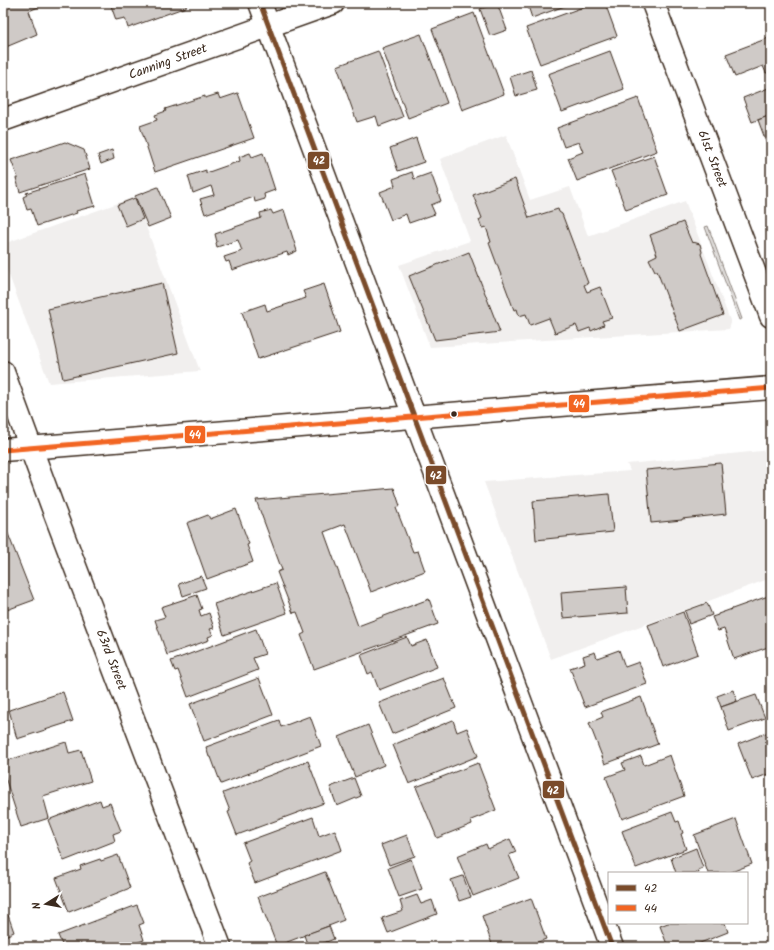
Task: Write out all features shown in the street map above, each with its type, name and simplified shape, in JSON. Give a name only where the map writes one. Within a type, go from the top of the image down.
[{"type":"street","points":[[260,3],[612,947]]},
{"type":"street","name":"Canning Street","points":[[3,120],[333,3]]},
{"type":"street","name":"61st Street","points":[[653,3],[771,316]]},
{"type":"street","name":"63rd Street","points":[[3,372],[220,947]]},
{"type":"street","points":[[3,450],[771,388]]},
{"type":"shaded area","points":[[506,135],[530,200],[570,187],[588,236],[685,201],[731,323],[729,329],[430,347],[399,265],[470,241],[440,159]]},
{"type":"shaded area","points":[[135,197],[200,371],[49,383],[3,259],[3,244]]},
{"type":"shaded area","points":[[708,226],[742,319],[739,320],[705,227]]},
{"type":"shaded area","points":[[771,450],[771,578],[551,659],[484,482],[630,471],[627,464]]},
{"type":"building","points":[[3,3],[43,3],[43,5],[29,11],[37,34],[6,47],[3,40]]},
{"type":"building","points":[[110,3],[187,3],[186,7],[128,28],[125,18],[116,20]]},
{"type":"building","points":[[497,3],[507,30],[490,36],[480,9]]},
{"type":"building","points":[[527,3],[573,3],[532,18]]},
{"type":"building","points":[[594,3],[605,3],[617,36],[540,64],[526,28]]},
{"type":"building","points":[[474,13],[504,94],[462,110],[432,29]]},
{"type":"building","points":[[421,34],[447,103],[408,118],[382,48]]},
{"type":"building","points":[[771,37],[771,72],[766,73],[763,66],[735,77],[726,54]]},
{"type":"building","points":[[378,51],[403,117],[379,126],[376,116],[357,122],[337,66]]},
{"type":"building","points":[[610,51],[624,89],[562,112],[548,74]]},
{"type":"building","points":[[531,70],[537,90],[516,96],[510,77]]},
{"type":"building","points":[[771,87],[771,115],[752,122],[743,98]]},
{"type":"building","points":[[238,93],[254,138],[155,172],[140,126],[157,120],[155,115],[166,111],[165,109],[205,96],[205,98],[218,94],[220,99]]},
{"type":"building","points":[[638,98],[657,151],[577,181],[568,158],[583,152],[579,142],[564,147],[557,128]]},
{"type":"building","points":[[771,115],[771,152],[770,152],[758,120]]},
{"type":"building","points":[[416,138],[424,162],[398,171],[390,148]]},
{"type":"building","points":[[65,142],[84,150],[90,169],[20,192],[16,178],[18,178],[11,160]]},
{"type":"building","points":[[112,150],[114,159],[101,164],[98,155]]},
{"type":"building","points":[[250,153],[252,157],[263,153],[275,190],[264,194],[265,199],[255,202],[254,197],[205,214],[200,199],[214,195],[211,186],[193,193],[188,176],[206,170],[206,173],[240,161],[239,157]]},
{"type":"building","points":[[654,156],[668,195],[626,210],[611,171]]},
{"type":"building","points":[[412,172],[414,179],[431,173],[441,201],[431,205],[435,214],[409,223],[406,214],[391,220],[380,192],[395,186],[393,179]]},
{"type":"building","points":[[85,174],[95,206],[76,211],[77,213],[37,226],[31,209],[27,210],[23,197],[27,195],[26,193]]},
{"type":"building","points":[[515,179],[529,218],[558,209],[562,214],[588,283],[584,285],[587,292],[600,287],[612,318],[602,321],[604,325],[591,331],[590,328],[579,332],[576,325],[555,333],[549,318],[530,325],[526,314],[519,316],[517,309],[514,310],[489,243],[491,242],[486,227],[482,228],[479,220],[482,218],[473,195]]},
{"type":"building","points":[[158,187],[171,218],[148,227],[135,196]]},
{"type":"building","points":[[135,198],[143,219],[126,226],[117,205]]},
{"type":"building","points":[[271,210],[273,214],[284,210],[297,251],[288,255],[287,252],[232,270],[229,261],[226,262],[224,257],[242,251],[238,240],[217,247],[215,234],[261,218],[260,213]]},
{"type":"building","points":[[683,222],[692,243],[700,244],[701,254],[723,315],[680,331],[657,271],[655,271],[649,259],[657,255],[650,235]]},
{"type":"building","points":[[469,252],[500,332],[435,340],[409,276]]},
{"type":"building","points":[[162,283],[178,353],[63,379],[48,309]]},
{"type":"building","points":[[324,284],[340,332],[258,359],[242,312],[265,304],[267,311],[306,298],[303,291]]},
{"type":"building","points":[[721,463],[726,514],[651,523],[646,470]]},
{"type":"building","points":[[394,488],[400,506],[396,508],[413,552],[418,551],[425,571],[371,592],[345,524],[324,532],[358,626],[429,599],[438,624],[314,669],[301,635],[305,633],[297,612],[293,613],[277,572],[282,570],[256,500]]},
{"type":"building","points":[[609,494],[613,532],[536,540],[533,501]]},
{"type":"building","points":[[236,509],[249,544],[247,545],[253,562],[207,579],[187,523],[208,515],[210,519]]},
{"type":"building","points":[[3,521],[34,600],[4,611],[3,610]]},
{"type":"building","points":[[201,576],[206,588],[183,596],[179,584]]},
{"type":"building","points":[[276,583],[287,613],[224,635],[214,604]]},
{"type":"building","points":[[626,587],[628,613],[563,618],[561,592]]},
{"type":"building","points":[[197,595],[202,609],[199,610],[201,616],[209,613],[214,628],[210,629],[213,635],[208,637],[209,640],[167,655],[155,620],[165,617],[161,607]]},
{"type":"building","points":[[771,595],[771,646],[734,659],[724,629],[718,631],[712,617]]},
{"type":"building","points":[[707,603],[712,615],[689,624],[685,611]]},
{"type":"building","points":[[683,612],[698,654],[663,667],[648,625]]},
{"type":"building","points":[[256,629],[265,654],[253,658],[258,670],[188,697],[178,670],[175,671],[171,661]]},
{"type":"building","points":[[407,637],[411,646],[427,640],[437,667],[379,690],[372,672],[368,674],[361,655]]},
{"type":"building","points":[[619,650],[625,667],[639,662],[647,684],[585,707],[570,668],[585,663],[583,656],[595,652],[597,658]]},
{"type":"building","points":[[259,678],[273,715],[204,741],[190,704]]},
{"type":"building","points":[[444,678],[456,708],[392,734],[379,703]]},
{"type":"building","points":[[733,690],[737,701],[721,707],[717,696]]},
{"type":"building","points":[[63,692],[73,721],[17,739],[9,710]]},
{"type":"building","points":[[756,695],[765,718],[729,731],[721,707]]},
{"type":"building","points":[[641,697],[658,744],[605,764],[589,723],[603,717],[601,712]]},
{"type":"building","points":[[310,716],[321,746],[221,784],[206,747],[279,720],[281,727]]},
{"type":"building","points":[[453,720],[457,732],[467,728],[478,756],[409,784],[393,745]]},
{"type":"building","points":[[368,725],[384,765],[355,777],[339,737]]},
{"type":"building","points":[[771,731],[771,773],[752,780],[738,744]]},
{"type":"building","points":[[66,742],[69,753],[81,750],[91,781],[43,796],[49,818],[21,827],[3,771],[3,762]]},
{"type":"building","points":[[670,755],[684,796],[622,819],[606,777],[625,770],[622,763],[641,756],[644,765]]},
{"type":"building","points":[[308,761],[324,803],[237,835],[228,812],[230,811],[223,793]]},
{"type":"building","points":[[478,763],[496,810],[471,820],[472,824],[437,838],[416,787]]},
{"type":"building","points":[[354,778],[361,796],[337,806],[330,787]]},
{"type":"building","points":[[100,800],[102,806],[110,803],[121,831],[113,834],[115,841],[64,861],[48,820]]},
{"type":"building","points":[[672,812],[676,822],[679,821],[683,833],[681,834],[686,849],[636,868],[622,831]]},
{"type":"building","points":[[313,817],[319,836],[335,830],[342,850],[255,883],[247,863],[250,861],[243,843]]},
{"type":"building","points":[[736,819],[752,864],[732,872],[708,872],[694,835]]},
{"type":"building","points":[[407,835],[415,856],[389,865],[381,845]]},
{"type":"building","points":[[510,839],[516,852],[509,855],[519,878],[473,896],[457,856],[486,844],[488,849]]},
{"type":"building","points":[[696,848],[703,868],[698,870],[699,872],[676,872],[671,858]]},
{"type":"building","points":[[118,855],[130,888],[69,912],[56,878],[81,869],[80,866]]},
{"type":"building","points":[[411,859],[422,889],[399,897],[388,868]]},
{"type":"building","points":[[325,872],[344,920],[277,946],[258,897]]},
{"type":"building","points":[[463,876],[471,897],[459,901],[451,880]]},
{"type":"building","points":[[417,895],[421,904],[432,900],[437,914],[388,933],[382,918],[403,911],[400,901]]},
{"type":"building","points":[[531,898],[546,939],[525,947],[493,947],[482,916]]},
{"type":"building","points":[[137,905],[144,923],[139,925],[144,940],[125,947],[83,947],[82,944],[75,947],[63,947],[58,935]]},
{"type":"building","points":[[8,915],[14,932],[3,937],[3,916]]},
{"type":"building","points":[[665,924],[725,924],[728,932],[690,947],[668,947],[660,926]]},
{"type":"building","points":[[329,926],[334,939],[314,947],[308,947],[304,935]]},
{"type":"building","points":[[327,942],[329,947],[314,947]]},
{"type":"transit line","name":"42","points":[[260,3],[612,947]]},
{"type":"transit line","name":"44","points":[[3,450],[771,388]]}]
